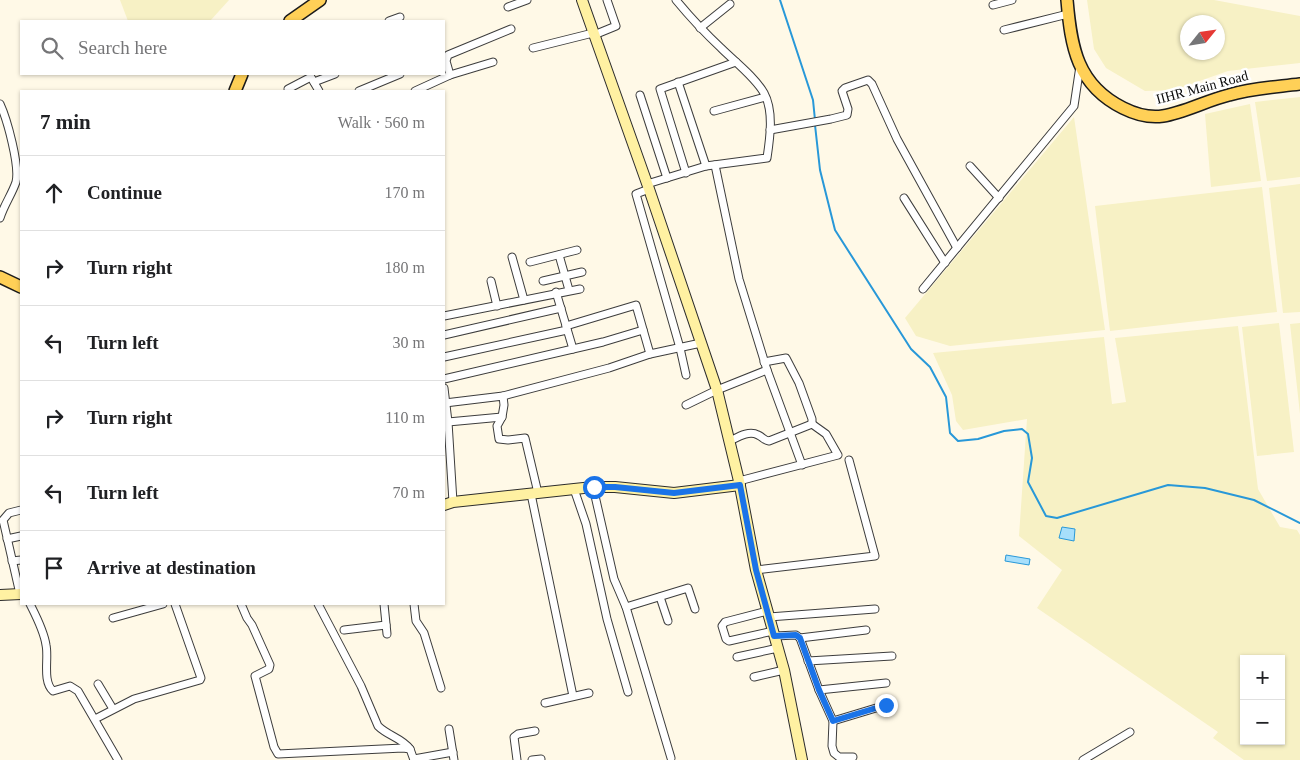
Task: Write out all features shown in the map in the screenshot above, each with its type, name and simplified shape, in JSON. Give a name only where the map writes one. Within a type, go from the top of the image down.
[{"type":"main road","points":[[291,20],[320,0]]},
{"type":"main road","name":"IIHR Main Road","points":[[1067,0],[1074,51],[1085,76],[1107,100],[1135,114],[1163,116],[1228,95],[1254,89],[1300,84]]},
{"type":"main road","points":[[235,90],[242,75]]},
{"type":"main road","points":[[0,276],[20,286]]},
{"type":"street","points":[[508,7],[527,0]]},
{"type":"street","points":[[582,0],[717,390],[730,441],[756,570],[784,670],[802,760]]},
{"type":"street","points":[[533,48],[594,34],[616,26],[607,0]]},
{"type":"street","points":[[676,0],[700,28],[747,73],[764,93],[769,113],[770,130],[767,158],[706,166],[667,178],[636,194],[686,375]]},
{"type":"street","points":[[993,6],[1012,0]]},
{"type":"street","points":[[700,28],[730,4]]},
{"type":"street","points":[[1004,30],[1068,14]]},
{"type":"street","points":[[392,20],[400,17]]},
{"type":"street","points":[[450,75],[446,61],[448,55],[512,29]]},
{"type":"street","points":[[417,90],[450,75],[493,62]]},
{"type":"street","points":[[686,173],[660,89],[736,62]]},
{"type":"street","points":[[923,289],[1074,106],[1080,66]]},
{"type":"street","points":[[288,90],[312,77],[327,75]]},
{"type":"street","points":[[361,90],[398,75]]},
{"type":"street","points":[[312,77],[318,90]]},
{"type":"street","points":[[770,130],[847,114],[848,109],[842,91],[845,88],[868,80],[872,84],[897,139],[957,248]]},
{"type":"street","points":[[678,82],[706,166]]},
{"type":"street","points":[[640,94],[667,178]]},
{"type":"street","points":[[714,111],[765,97]]},
{"type":"street","points":[[0,104],[10,131],[17,174],[16,182],[0,218]]},
{"type":"street","points":[[715,165],[740,280],[766,370],[802,465]]},
{"type":"street","points":[[970,166],[999,198]]},
{"type":"street","points":[[904,198],[945,263]]},
{"type":"street","points":[[530,262],[578,250]]},
{"type":"street","points":[[558,255],[568,290]]},
{"type":"street","points":[[512,257],[524,300]]},
{"type":"street","points":[[543,281],[582,272]]},
{"type":"street","points":[[491,281],[498,306]]},
{"type":"street","points":[[445,316],[498,306],[556,292],[580,289]]},
{"type":"street","points":[[556,292],[573,349]]},
{"type":"street","points":[[445,357],[567,328],[636,305],[650,354]]},
{"type":"street","points":[[445,335],[561,308]]},
{"type":"street","points":[[445,379],[573,349],[643,330]]},
{"type":"street","points":[[701,343],[650,354],[609,368],[503,396],[445,403],[448,422],[448,503],[594,487],[615,487],[674,493],[739,483],[838,455],[826,434],[812,424]]},
{"type":"street","points":[[764,362],[786,358],[799,384],[812,419],[812,424]]},
{"type":"street","points":[[686,405],[766,370]]},
{"type":"street","points":[[503,396],[502,417],[497,426],[500,439],[525,438],[574,696]]},
{"type":"street","points":[[448,422],[502,417]]},
{"type":"street","points":[[730,441],[746,434],[754,433],[764,440],[769,440],[812,424]]},
{"type":"street","points":[[756,570],[875,556],[849,460]]},
{"type":"street","points":[[594,487],[614,579],[626,607],[671,758]]},
{"type":"street","points":[[574,489],[586,524],[607,619],[628,692]]},
{"type":"street","points":[[20,510],[9,513],[3,520],[20,590]]},
{"type":"street","points":[[7,539],[20,536]]},
{"type":"street","points":[[12,561],[20,560]]},
{"type":"street","points":[[626,607],[688,588],[696,609]]},
{"type":"street","points":[[0,595],[20,594]]},
{"type":"street","points":[[660,597],[668,621]]},
{"type":"street","points":[[30,605],[46,645],[50,688],[56,691],[67,687],[78,691],[118,760]]},
{"type":"street","points":[[113,618],[159,605]]},
{"type":"street","points":[[95,719],[134,698],[200,680],[201,678],[175,605]]},
{"type":"street","points":[[241,605],[270,665],[269,669],[255,676],[274,747],[278,754],[410,749]]},
{"type":"street","points":[[319,605],[361,686],[378,726],[382,730],[405,743],[414,759],[454,756],[449,729]]},
{"type":"street","points":[[384,605],[387,634]]},
{"type":"street","points":[[414,605],[416,621],[424,633],[441,688]]},
{"type":"street","points":[[866,630],[800,638],[796,635],[774,633],[729,641],[726,639],[722,626],[724,622],[768,614],[875,609]]},
{"type":"street","points":[[344,630],[386,625]]},
{"type":"street","points":[[800,638],[819,690],[833,721],[832,746],[834,754],[839,757],[853,756]]},
{"type":"street","points":[[736,657],[778,648]]},
{"type":"street","points":[[808,661],[892,656]]},
{"type":"street","points":[[754,677],[784,670]]},
{"type":"street","points":[[819,690],[886,683]]},
{"type":"street","points":[[98,684],[113,709]]},
{"type":"street","points":[[545,703],[589,693]]},
{"type":"street","points":[[833,721],[886,705]]},
{"type":"street","points":[[517,760],[514,737],[518,734],[535,731]]},
{"type":"street","points":[[1083,760],[1130,732]]},
{"type":"street","points":[[532,760],[541,759]]},
{"type":"shaded area","points":[[120,0],[229,0],[211,20],[128,20]]},
{"type":"shaded area","points":[[1087,0],[1214,0],[1300,16],[1300,63],[1228,71],[1174,90],[1145,91],[1106,68],[1094,49]]},
{"type":"shaded area","points":[[1300,97],[1300,177],[1267,181],[1255,102]]},
{"type":"shaded area","points":[[1250,104],[1261,181],[1211,187],[1205,114]]},
{"type":"shaded area","points":[[1074,117],[1105,330],[950,346],[916,336],[905,318]]},
{"type":"shaded area","points":[[1300,184],[1300,312],[1283,313],[1269,188]]},
{"type":"shaded area","points":[[1262,187],[1277,312],[1110,331],[1095,206]]},
{"type":"shaded area","points":[[1279,323],[1294,452],[1257,456],[1242,327]]},
{"type":"shaded area","points":[[1300,323],[1300,414],[1290,324]]},
{"type":"shaded area","points":[[1238,326],[1258,489],[1280,527],[1297,530],[1300,535],[1300,760],[1244,760],[1213,738],[1218,732],[1037,608],[1062,570],[1019,536],[1027,419],[963,430],[956,421],[952,395],[933,353],[1104,337],[1112,404],[1126,402],[1115,338]]},
{"type":"water","points":[[1062,527],[1075,529],[1074,541],[1059,538]]},
{"type":"water","points":[[1006,555],[1030,559],[1029,565],[1005,561]]},
{"type":"waterway","points":[[780,0],[813,100],[815,120]]},
{"type":"waterway","points":[[815,125],[820,170],[835,230],[911,349],[930,367],[946,397],[950,433],[958,441],[978,439],[1004,431],[1022,429],[1028,434],[1032,458],[1028,482],[1046,516],[1057,518],[1168,485],[1205,488],[1254,500],[1300,523]]},
{"type":"route","points":[[594,487],[615,487],[674,493],[740,485],[756,570],[774,636],[796,635],[800,638],[819,690],[833,721],[886,705]]}]
